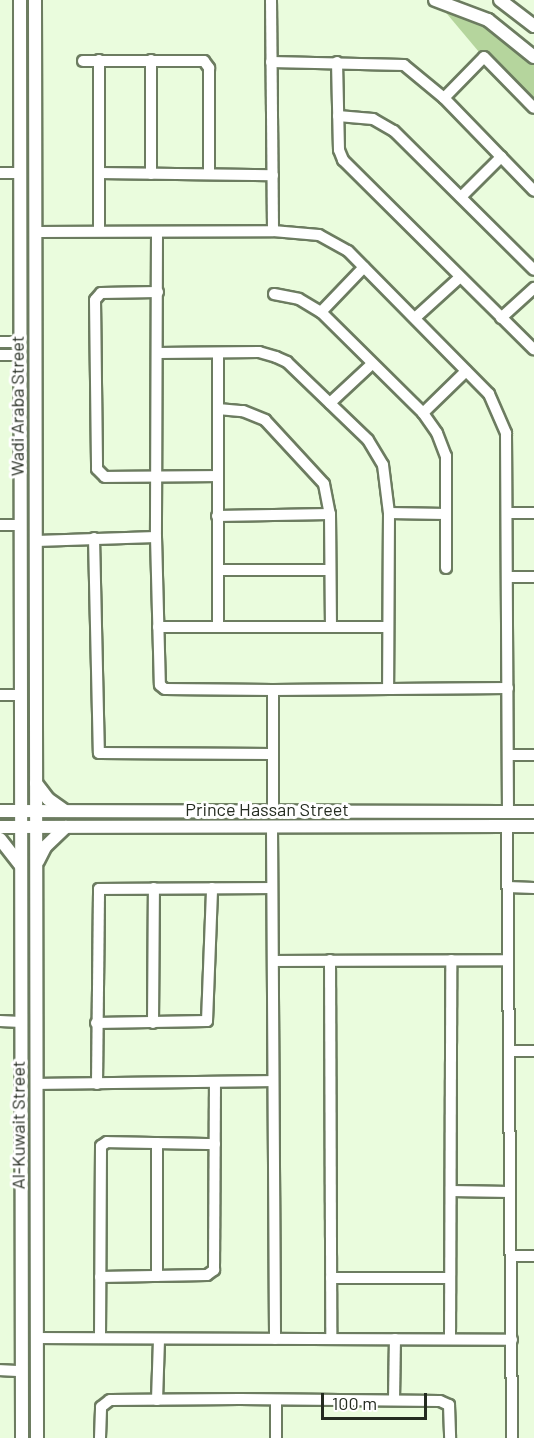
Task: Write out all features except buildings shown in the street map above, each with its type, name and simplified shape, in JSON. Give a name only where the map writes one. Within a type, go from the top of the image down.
[{"type":"main road","name":"Wadi Araba Street","points":[[20,0],[21,811]]},
{"type":"main road","name":"Wadi Araba Street","points":[[35,0],[36,811]]},
{"type":"main road","points":[[435,0],[488,20],[534,57]]},
{"type":"main road","points":[[500,0],[534,26]]},
{"type":"main road","points":[[21,465],[35,465]]},
{"type":"main road","points":[[36,783],[54,805],[68,811]]},
{"type":"main road","points":[[0,810],[21,785]]},
{"type":"main road","name":"Prince Hassan Street","points":[[0,810],[534,813]]},
{"type":"main road","name":"Al-Kuwait Street","points":[[21,811],[22,1438]]},
{"type":"main road","name":"Al-Kuwait Street","points":[[36,811],[37,1438]]},
{"type":"main road","name":"Prince Hassan Street","points":[[0,827],[534,826]]},
{"type":"main road","points":[[36,865],[45,847],[66,827]]},
{"type":"main road","points":[[0,839],[21,866]]},
{"type":"main road","points":[[22,1195],[37,1193]]},
{"type":"street","points":[[271,0],[273,231]]},
{"type":"street","points":[[444,98],[484,57],[534,108]]},
{"type":"street","points":[[99,60],[99,231]]},
{"type":"street","points":[[151,60],[151,174]]},
{"type":"street","points":[[82,61],[204,61],[209,68],[210,174]]},
{"type":"street","points":[[271,62],[404,65],[444,98],[534,191]]},
{"type":"street","points":[[337,62],[339,150],[343,160],[534,350]]},
{"type":"street","points":[[338,116],[365,117],[383,123],[534,270]]},
{"type":"street","points":[[461,197],[501,157]]},
{"type":"street","points":[[0,173],[20,173]]},
{"type":"street","points":[[99,173],[273,175]]},
{"type":"street","points":[[35,232],[273,231],[319,235],[348,251],[489,394],[504,421],[508,513],[508,812]]},
{"type":"street","points":[[158,232],[157,679],[165,689],[508,688]]},
{"type":"street","points":[[321,312],[364,267]]},
{"type":"street","points":[[415,318],[460,277]]},
{"type":"street","points":[[501,318],[534,288]]},
{"type":"street","points":[[158,292],[101,293],[95,300],[97,469],[105,477],[218,476]]},
{"type":"street","points":[[274,294],[304,302],[321,312],[423,413],[443,444],[446,456],[446,568]]},
{"type":"street","points":[[0,342],[20,342]]},
{"type":"street","points":[[158,353],[259,352],[276,357],[330,403],[377,454],[383,465],[389,513],[388,688]]},
{"type":"street","points":[[218,353],[218,626]]},
{"type":"street","points":[[0,355],[20,355]]},
{"type":"street","points":[[330,403],[372,364]]},
{"type":"street","points":[[423,413],[466,371]]},
{"type":"street","points":[[218,409],[243,411],[265,420],[318,475],[328,497],[330,514],[331,627]]},
{"type":"street","points":[[389,513],[446,514]]},
{"type":"street","points":[[508,513],[534,513]]},
{"type":"street","points":[[218,516],[330,514]]},
{"type":"street","points":[[0,525],[21,525]]},
{"type":"street","points":[[36,541],[156,537]]},
{"type":"street","points":[[94,538],[99,753],[272,754]]},
{"type":"street","points":[[218,570],[330,570]]},
{"type":"street","points":[[508,577],[534,577]]},
{"type":"street","points":[[158,627],[388,627]]},
{"type":"street","points":[[273,690],[273,812]]},
{"type":"street","points":[[0,695],[21,695]]},
{"type":"street","points":[[508,755],[534,755]]},
{"type":"street","points":[[272,826],[275,1339]]},
{"type":"street","points":[[507,826],[512,1438]]},
{"type":"street","points":[[97,1084],[97,893],[104,887],[272,888]]},
{"type":"street","points":[[508,887],[534,888]]},
{"type":"street","points":[[153,1023],[154,888]]},
{"type":"street","points":[[96,1023],[201,1024],[210,1016],[212,888]]},
{"type":"street","points":[[330,960],[331,1339]]},
{"type":"street","points":[[450,1339],[451,960]]},
{"type":"street","points":[[273,961],[508,960]]},
{"type":"street","points":[[0,1021],[21,1022]]},
{"type":"street","points":[[509,1051],[534,1051]]},
{"type":"street","points":[[36,1084],[273,1081]]},
{"type":"street","points":[[100,1277],[207,1275],[214,1270],[215,1083]]},
{"type":"street","points":[[100,1338],[101,1146],[107,1142],[215,1144]]},
{"type":"street","points":[[157,1143],[157,1276]]},
{"type":"street","points":[[451,1191],[510,1192]]},
{"type":"street","points":[[511,1256],[534,1256]]},
{"type":"street","points":[[331,1278],[450,1278]]},
{"type":"street","points":[[37,1338],[512,1340]]},
{"type":"street","points":[[157,1400],[159,1339]]},
{"type":"street","points":[[394,1400],[395,1339]]},
{"type":"street","points":[[0,1370],[22,1371]]},
{"type":"street","points":[[100,1438],[103,1403],[157,1400],[394,1400],[446,1403],[450,1438]]},
{"type":"street","points":[[276,1400],[276,1438]]},
{"type":"green space","points":[[437,2],[457,5],[534,57],[534,108],[479,52]]}]
